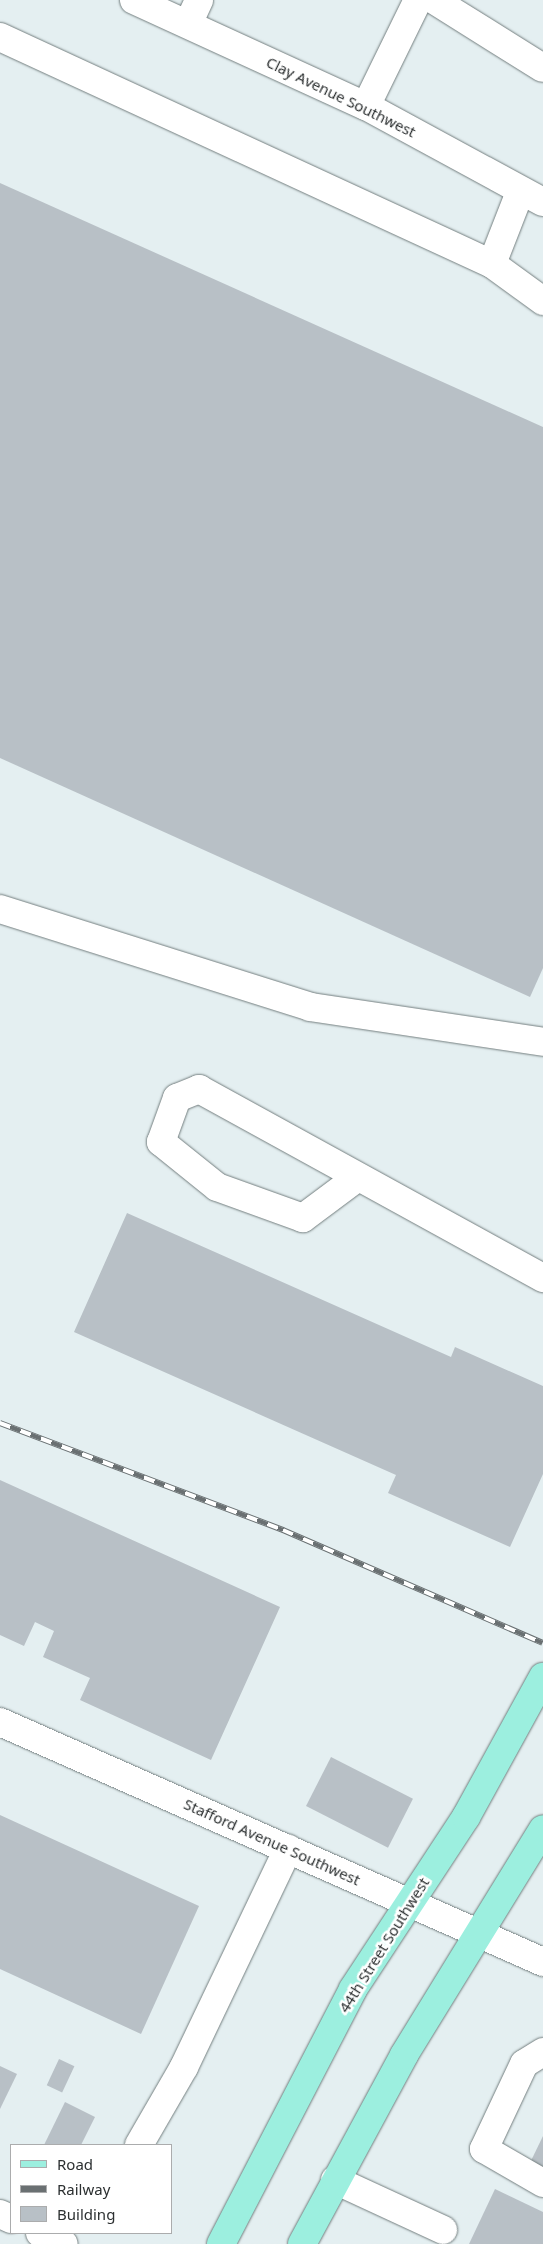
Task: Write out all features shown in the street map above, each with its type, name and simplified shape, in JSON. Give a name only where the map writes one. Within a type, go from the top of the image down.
[{"type":"main road","name":"44th Street Southwest","points":[[221,2244],[353,1989],[466,1817],[543,1677]]},
{"type":"main road","points":[[302,2244],[334,2180],[477,1932],[543,1829]]},
{"type":"street","name":"Clay Avenue Southwest","points":[[134,0],[194,12],[532,197]]},
{"type":"street","points":[[366,106],[418,0]]},
{"type":"street","points":[[434,0],[543,68]]},
{"type":"street","points":[[0,37],[492,264],[543,301]]},
{"type":"street","points":[[492,264],[532,197]]},
{"type":"street","points":[[0,909],[310,1006],[543,1042]]},
{"type":"street","points":[[358,1177],[303,1218],[217,1187],[161,1142],[177,1098],[199,1090],[543,1278]]},
{"type":"street","name":"Stafford Avenue Southwest","points":[[0,1722],[543,1962]]},
{"type":"street","points":[[140,2144],[184,2067],[288,1849]]},
{"type":"street","points":[[543,2052],[524,2064],[484,2149],[543,2183]]},
{"type":"street","points":[[334,2180],[443,2230]]},
{"type":"street","points":[[42,2234],[64,2244]]},
{"type":"building","points":[[0,183],[543,427],[543,968],[530,997],[0,758]]},
{"type":"building","points":[[127,1213],[451,1357],[455,1347],[543,1386],[543,1474],[510,1547],[388,1493],[396,1475],[74,1332]]},
{"type":"building","points":[[0,1480],[280,1607],[211,1760],[80,1700],[90,1678],[43,1657],[54,1631],[35,1622],[24,1646],[0,1635]]},
{"type":"building","points":[[331,1757],[413,1799],[388,1848],[306,1806]]},
{"type":"building","points":[[0,1815],[199,1906],[141,2034],[0,1969]]},
{"type":"building","points":[[59,2059],[74,2066],[62,2092],[47,2085]]},
{"type":"building","points":[[0,2066],[17,2074],[0,2109]]},
{"type":"building","points":[[65,2102],[95,2117],[82,2144],[44,2144]]},
{"type":"building","points":[[543,2136],[543,2177],[527,2169]]},
{"type":"building","points":[[495,2189],[543,2212],[543,2244],[469,2244]]},
{"type":"railway","points":[[0,1423],[283,1530],[543,1643]]}]
